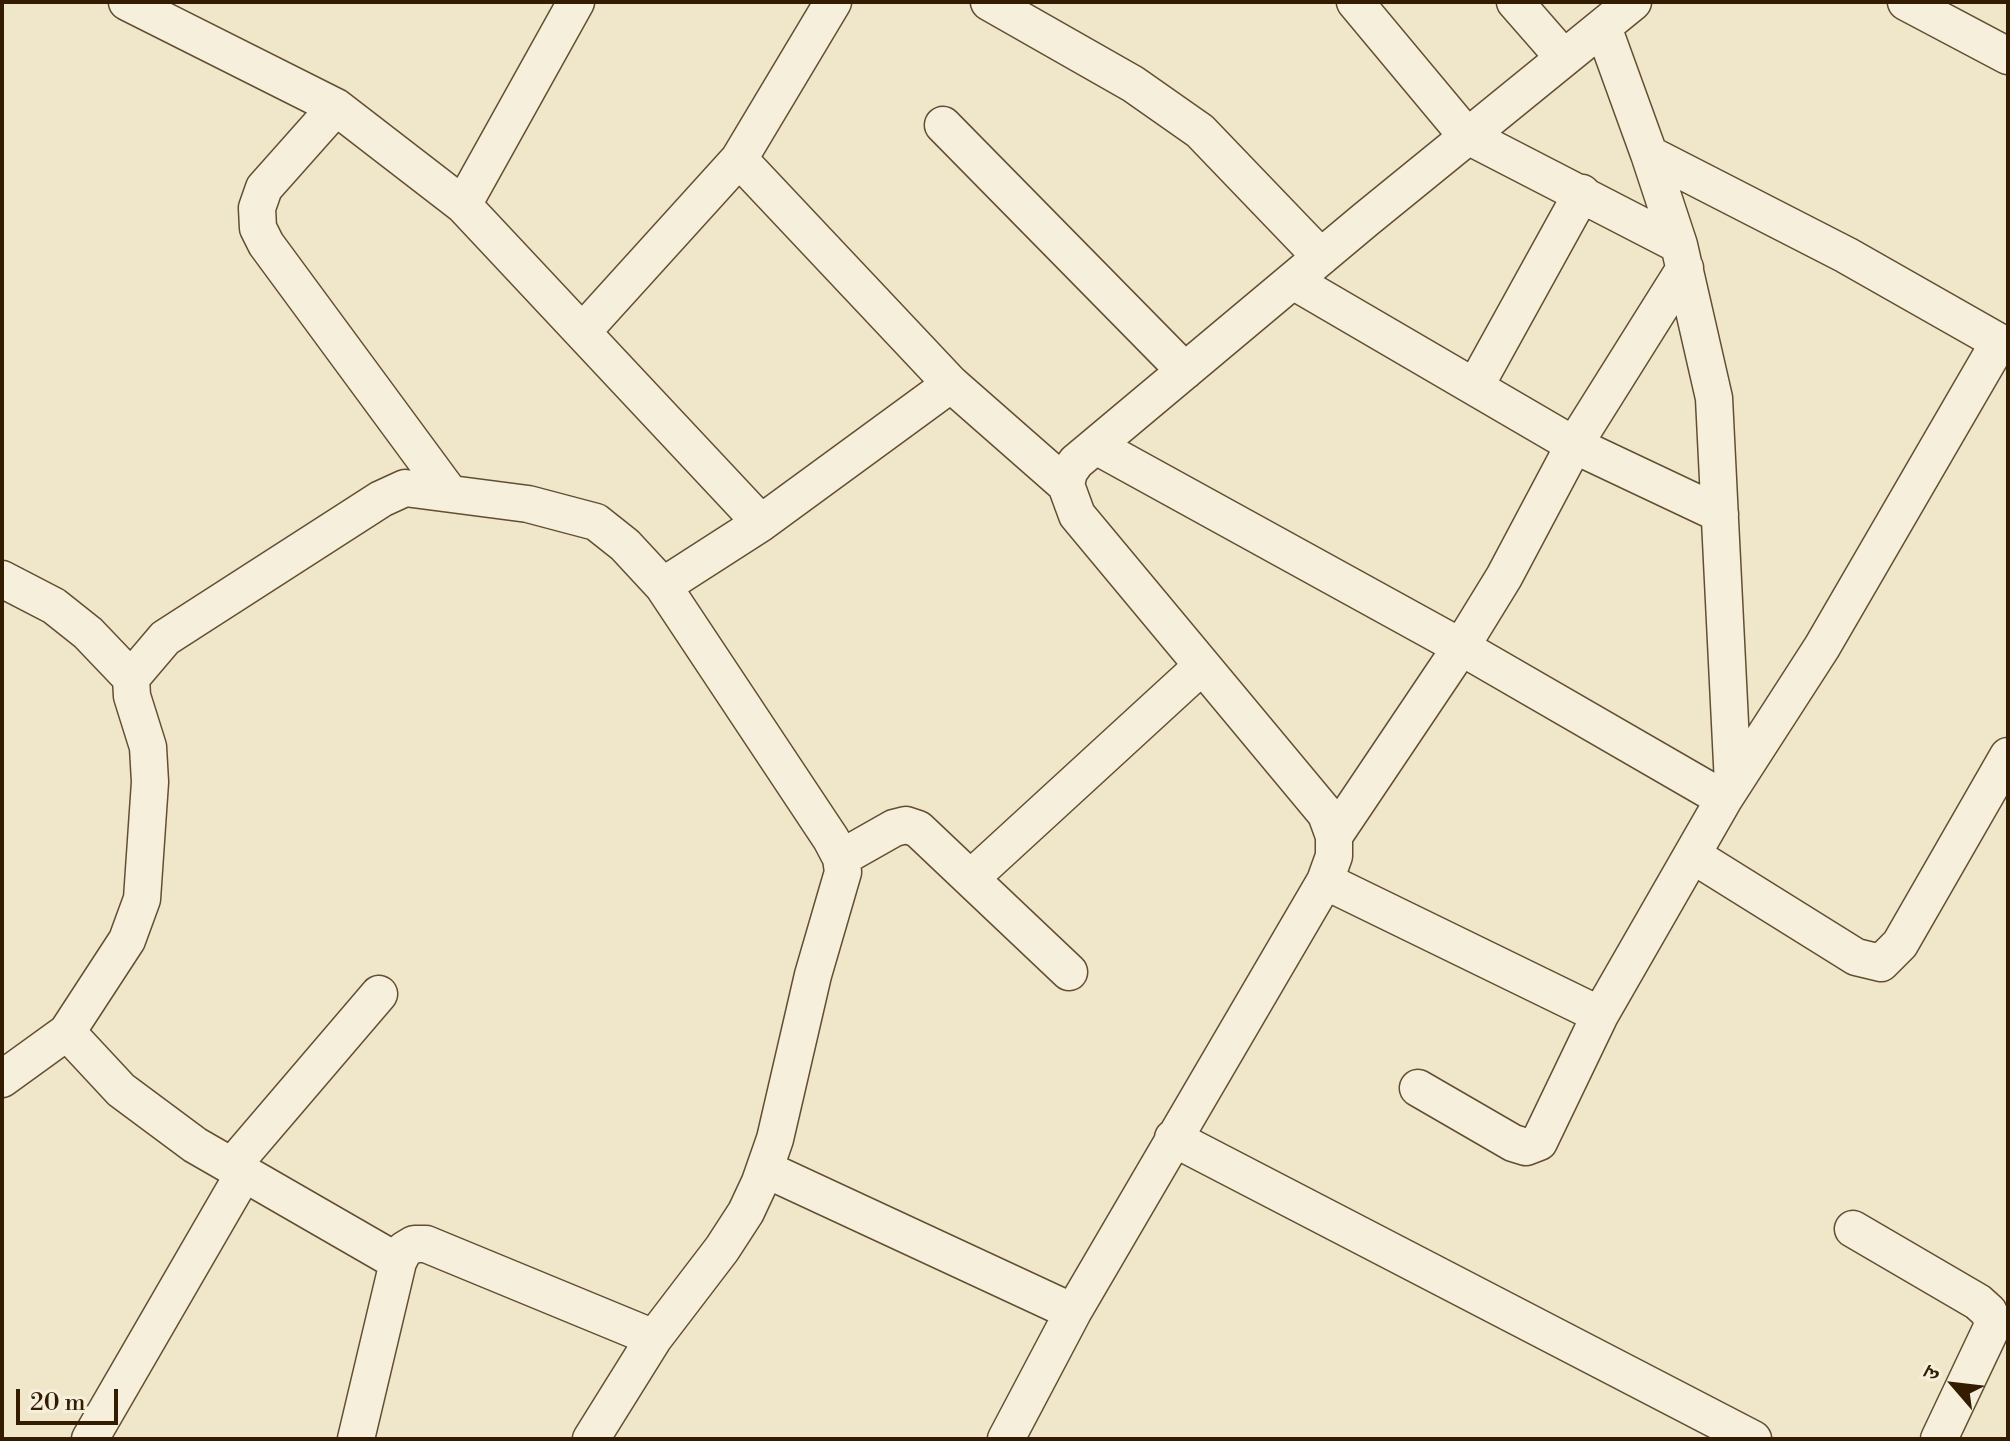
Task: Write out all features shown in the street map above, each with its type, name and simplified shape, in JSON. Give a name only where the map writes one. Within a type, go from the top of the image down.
[{"type":"street","points":[[463,205],[576,2]]},
{"type":"street","points":[[584,330],[739,159],[833,2]]},
{"type":"street","points":[[989,2],[1133,84],[1200,131],[1321,257]]},
{"type":"street","points":[[1355,2],[1466,135],[1582,193],[1682,257]]},
{"type":"street","points":[[1515,2],[1564,58]]},
{"type":"street","points":[[1066,485],[1076,462],[1466,135],[1633,2]]},
{"type":"street","points":[[1906,2],[2008,56]]},
{"type":"street","points":[[145,6],[336,107],[463,205],[584,330],[761,523]]},
{"type":"street","points":[[1603,27],[1682,257],[1714,398],[1729,792]]},
{"type":"street","points":[[336,107],[264,188],[257,208],[258,228],[266,244],[448,491]]},
{"type":"street","points":[[943,125],[1185,371]]},
{"type":"street","points":[[1418,1088],[1513,1143],[1526,1147],[1539,1142],[1600,1015],[1729,792],[1822,647],[2003,344],[1846,255],[1649,154]]},
{"type":"street","points":[[739,159],[951,384],[1066,485],[1077,515],[1326,814],[1334,836],[1334,856],[1325,881],[1073,1312],[1006,1439]]},
{"type":"street","points":[[1476,385],[1582,193]]},
{"type":"street","points":[[1334,836],[1461,647],[1504,577],[1574,445],[1682,257]]},
{"type":"street","points":[[1293,281],[1476,385],[1574,445],[1720,514]]},
{"type":"street","points":[[663,586],[761,523],[951,384]]},
{"type":"street","points":[[1096,446],[1729,792]]},
{"type":"street","points":[[131,678],[165,638],[381,499],[405,488],[448,491],[562,511],[596,522],[625,545],[663,586],[841,858],[840,890],[813,975],[765,1169],[746,1212],[722,1249],[654,1338],[591,1439]]},
{"type":"street","points":[[2,579],[25,588],[65,615],[88,633],[131,678],[132,696],[148,747],[150,782],[142,899],[127,940],[67,1032],[2,1079]]},
{"type":"street","points":[[971,878],[1202,666]]},
{"type":"street","points":[[1694,856],[1856,957],[1881,963],[1900,944],[2008,756]]},
{"type":"street","points":[[841,858],[894,828],[906,825],[918,829],[1069,972]]},
{"type":"street","points":[[1325,881],[1600,1015]]},
{"type":"street","points":[[90,1439],[238,1170],[379,994]]},
{"type":"street","points":[[67,1032],[121,1090],[147,1112],[238,1170],[398,1262]]},
{"type":"street","points":[[1173,1138],[1753,1439]]},
{"type":"street","points":[[765,1169],[1073,1312]]},
{"type":"street","points":[[1853,1229],[1978,1302],[1989,1312],[1993,1325],[1939,1439]]},
{"type":"street","points":[[356,1439],[398,1262],[404,1250],[414,1244],[426,1244],[654,1338]]}]
